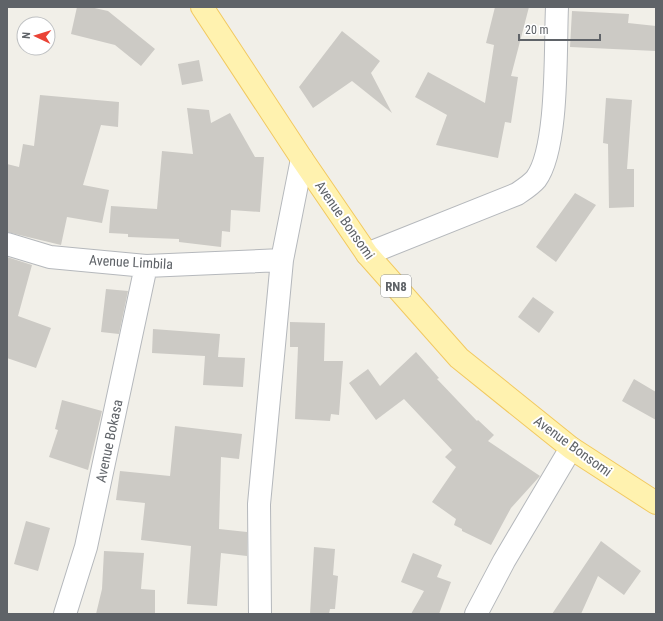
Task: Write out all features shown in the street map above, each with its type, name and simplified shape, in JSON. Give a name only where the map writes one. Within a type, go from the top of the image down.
[{"type":"main road","name":"Avenue Bonsomi","points":[[202,7],[302,158],[368,254],[459,358],[571,448],[656,503]]},
{"type":"street","points":[[368,254],[517,194],[536,178],[546,154],[552,128],[557,7]]},
{"type":"street","points":[[260,614],[259,504],[282,260],[302,158]]},
{"type":"street","name":"Avenue Limbila","points":[[7,244],[50,257],[146,266],[282,260]]},
{"type":"street","name":"Avenue Bokasa","points":[[65,614],[86,547],[146,266]]},
{"type":"street","points":[[476,614],[504,561],[571,448]]},
{"type":"building","points":[[77,7],[90,7],[108,11],[155,49],[141,66],[115,45],[71,34]]},
{"type":"building","points":[[495,7],[529,7],[511,76],[518,77],[511,123],[505,122],[498,158],[436,145],[447,115],[415,97],[428,72],[485,103],[494,45],[486,43]]},
{"type":"building","points":[[572,11],[629,14],[628,23],[656,26],[656,51],[570,47]]},
{"type":"building","points":[[342,31],[380,61],[371,73],[392,113],[352,81],[313,108],[299,87]]},
{"type":"building","points":[[199,60],[203,81],[182,85],[178,64]]},
{"type":"building","points":[[40,95],[119,102],[118,127],[101,125],[83,185],[109,190],[102,223],[67,217],[61,245],[7,232],[7,164],[19,167],[23,144],[34,146]]},
{"type":"building","points":[[606,98],[632,100],[627,169],[634,169],[634,207],[609,208],[608,144],[603,143]]},
{"type":"building","points":[[187,108],[209,110],[211,123],[230,113],[255,157],[264,157],[260,212],[231,210],[230,232],[222,231],[221,247],[179,242],[179,239],[128,237],[128,234],[109,233],[111,206],[157,209],[162,151],[193,154]]},
{"type":"building","points":[[575,193],[596,205],[556,262],[536,247]]},
{"type":"building","points":[[7,257],[32,265],[18,316],[51,328],[36,368],[7,358]]},
{"type":"building","points":[[106,289],[128,291],[119,334],[101,332]]},
{"type":"building","points":[[533,297],[554,312],[539,333],[518,317]]},
{"type":"building","points":[[290,322],[325,323],[324,361],[343,361],[339,415],[331,414],[330,421],[295,419],[298,347],[290,347]]},
{"type":"building","points":[[153,329],[220,334],[218,357],[245,358],[243,387],[203,385],[205,356],[152,353]]},
{"type":"building","points":[[416,352],[439,378],[437,379],[477,421],[478,420],[494,435],[488,441],[540,476],[511,508],[491,545],[462,531],[462,529],[454,525],[456,519],[432,502],[456,467],[445,457],[452,450],[404,399],[376,420],[349,383],[368,369],[380,386]]},
{"type":"building","points":[[634,379],[656,392],[656,420],[622,401]]},
{"type":"building","points":[[62,400],[102,411],[88,470],[49,457],[58,430],[55,429]]},
{"type":"building","points":[[175,426],[242,434],[239,459],[221,457],[219,529],[247,532],[247,556],[221,553],[217,606],[187,604],[191,546],[141,540],[145,503],[116,500],[120,471],[170,476]]},
{"type":"building","points":[[26,521],[50,528],[38,571],[14,564]]},
{"type":"building","points":[[601,541],[641,571],[624,595],[598,576],[581,614],[552,614]]},
{"type":"building","points":[[314,547],[335,549],[333,575],[338,576],[335,609],[330,609],[329,614],[310,614]]},
{"type":"building","points":[[104,551],[144,553],[141,589],[155,590],[155,614],[96,614],[102,589]]},
{"type":"building","points":[[413,553],[442,565],[437,577],[451,582],[439,614],[411,614],[424,591],[401,582]]}]
